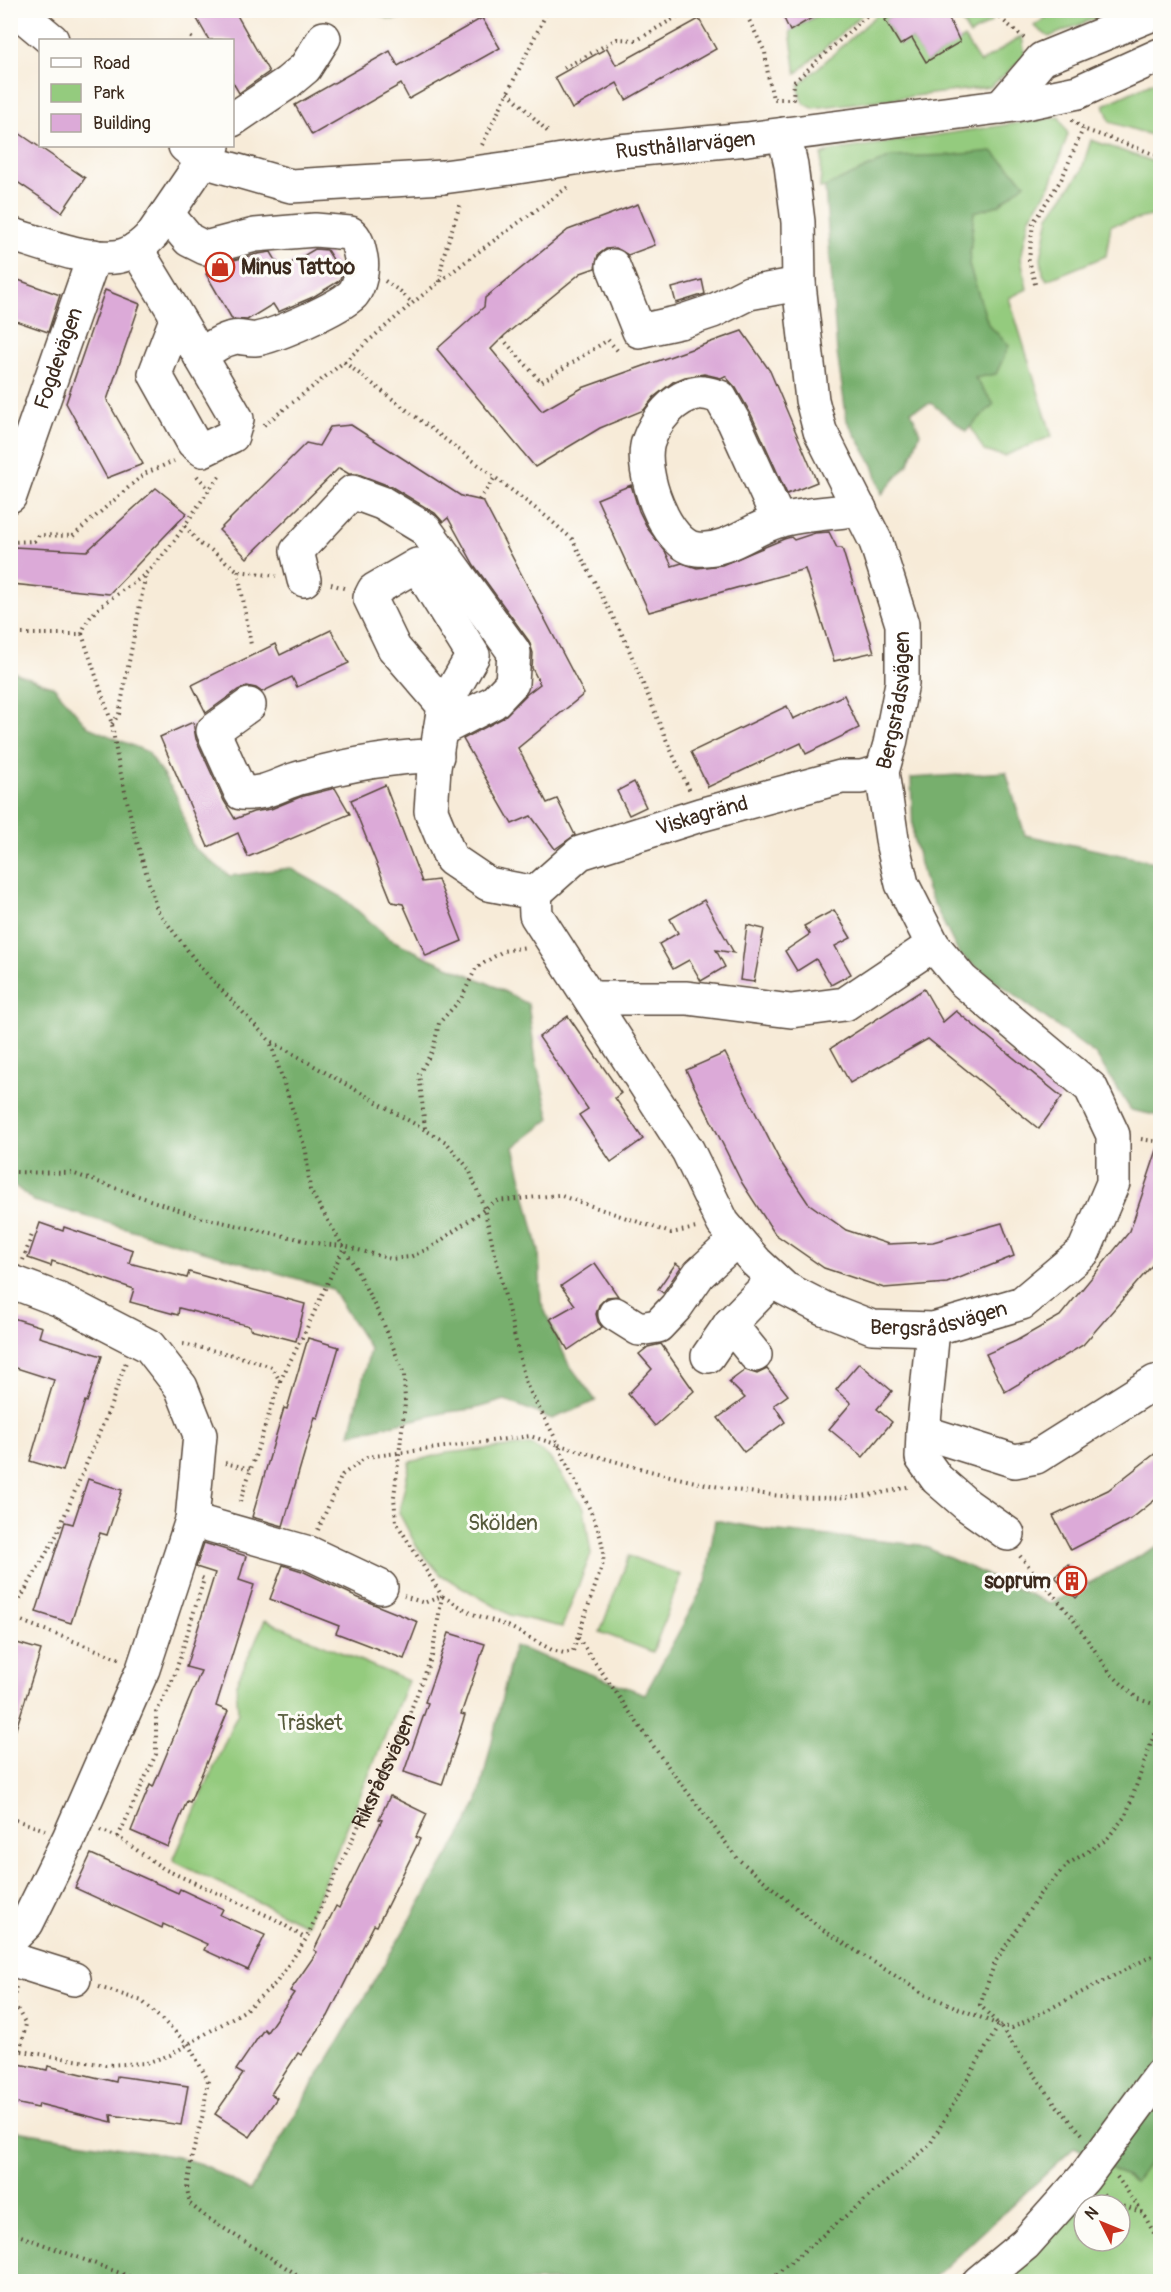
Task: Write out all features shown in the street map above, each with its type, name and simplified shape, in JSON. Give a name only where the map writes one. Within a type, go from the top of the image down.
[{"type":"street","points":[[16,10],[51,39]]},
{"type":"street","points":[[1001,106],[1042,59],[1161,11]]},
{"type":"street","points":[[234,119],[288,83],[304,68],[324,38]]},
{"type":"street","name":"Rusthållarvägen","points":[[200,151],[291,186],[452,189],[511,168],[620,151],[784,134],[1001,106],[1078,92],[1161,55]]},
{"type":"street","name":"Bergsrådsvägen","points":[[535,893],[536,915],[688,1151],[730,1231],[784,1288],[823,1308],[872,1327],[933,1329],[1022,1303],[1084,1251],[1113,1184],[1113,1135],[1091,1088],[962,980],[933,945],[902,884],[893,846],[882,772],[902,683],[902,624],[876,542],[820,431],[812,400],[799,284],[798,222],[791,165],[784,134]]},
{"type":"street","points":[[10,234],[66,251],[94,256],[115,257],[136,249],[153,234],[168,215],[200,151]]},
{"type":"street","points":[[168,215],[189,240],[205,249],[255,235],[315,230],[350,233],[355,238],[362,264],[354,292],[343,301],[280,332],[255,339],[233,338],[220,343],[200,356]]},
{"type":"street","points":[[136,249],[177,316],[237,419],[232,436],[203,450],[194,442],[155,374],[177,316]]},
{"type":"street","name":"Fogdevägen","points":[[10,496],[94,256]]},
{"type":"street","points":[[613,266],[639,331],[680,322],[749,293],[799,284]]},
{"type":"street","points":[[778,521],[720,397],[697,393],[680,399],[668,409],[647,443],[646,458],[654,499],[667,526],[685,546],[705,549],[731,543],[778,521],[860,509]]},
{"type":"street","points":[[249,705],[213,731],[241,794],[258,795],[301,777],[401,756],[440,730],[494,702],[512,683],[514,652],[425,529],[382,503],[352,492],[297,551],[304,580]]},
{"type":"street","points":[[440,730],[431,811],[451,859],[488,884],[535,893]]},
{"type":"street","name":"Viskagränd","points":[[535,893],[580,853],[700,816],[841,777],[861,777],[882,772]]},
{"type":"street","points":[[590,998],[687,998],[791,1011],[845,1004],[933,945]]},
{"type":"street","points":[[615,1314],[639,1329],[658,1326],[676,1307],[730,1231]]},
{"type":"street","points":[[708,1356],[730,1324],[774,1279]]},
{"type":"street","points":[[10,1281],[60,1300],[145,1347],[181,1387],[200,1435],[192,1520],[143,1669],[15,1954],[74,1979]]},
{"type":"street","points":[[730,1324],[755,1355]]},
{"type":"street","points":[[933,1329],[922,1458],[937,1479],[967,1505],[1008,1534]]},
{"type":"street","points":[[923,1432],[1014,1461],[1036,1457],[1155,1382]]},
{"type":"street","points":[[192,1520],[309,1552],[381,1587]]},
{"type":"street","points":[[979,2282],[1025,2244],[1093,2167],[1161,2075]]},
{"type":"path","points":[[479,151],[548,10]]},
{"type":"path","points":[[564,68],[617,39],[637,40],[688,10]]},
{"type":"path","points":[[744,10],[765,52],[774,99],[783,100],[794,99],[794,82],[873,10]]},
{"type":"path","points":[[991,10],[1029,42]]},
{"type":"path","points":[[508,92],[530,114]]},
{"type":"path","points":[[1035,284],[1029,260],[1033,224],[1062,178],[1083,129]]},
{"type":"path","points":[[261,427],[344,362],[412,303],[574,183]]},
{"type":"path","points":[[439,282],[452,189]]},
{"type":"path","points":[[391,285],[412,303]]},
{"type":"path","points":[[344,362],[572,539],[625,640],[700,816]]},
{"type":"path","points":[[10,542],[34,541],[39,535],[73,536],[144,474],[180,459],[194,442]]},
{"type":"path","points":[[224,470],[172,543],[147,573],[85,622],[82,634],[112,724],[117,758],[135,834],[157,910],[201,968],[269,1040],[426,1129],[446,1142],[469,1169],[484,1208],[526,1384],[559,1445],[605,1550],[603,1563],[573,1651],[564,1653],[552,1650],[508,1626],[473,1614],[442,1596],[396,1522],[394,1497],[405,1404],[404,1374],[382,1320],[344,1246],[310,1190],[306,1151],[269,1040]]},
{"type":"path","points":[[478,500],[495,477]]},
{"type":"path","points":[[238,571],[251,645]]},
{"type":"path","points":[[112,724],[119,714],[147,573]]},
{"type":"path","points":[[10,634],[82,634]]},
{"type":"path","points":[[426,1129],[419,1074],[433,1050],[439,1023],[461,999],[476,968],[503,951],[536,946],[564,958]]},
{"type":"path","points":[[10,1172],[72,1173],[199,1217],[321,1244],[344,1246],[391,1259],[410,1257],[432,1247],[496,1201],[558,1195],[671,1233],[730,1231]]},
{"type":"path","points":[[230,1531],[280,1382],[344,1246]]},
{"type":"path","points":[[143,1669],[11,1616],[56,1536],[110,1410],[145,1347],[178,1343],[211,1350],[272,1367],[280,1382]]},
{"type":"path","points":[[309,1552],[342,1475],[367,1457],[530,1436],[656,1473],[726,1489],[804,1497],[883,1495],[937,1479]]},
{"type":"path","points":[[1008,1534],[1021,1558],[1071,1616],[1111,1674],[1138,1699],[1161,1706]]},
{"type":"path","points":[[381,1587],[424,1603],[442,1596]]},
{"type":"path","name":"Riksrådsvägen","points":[[10,2049],[105,2065],[146,2063],[170,2055],[244,2011],[276,1983],[306,1939],[403,1730],[432,1656],[442,1596]]},
{"type":"path","points":[[579,1638],[661,1757],[738,1859],[820,1928],[924,1994],[999,2025],[1012,2028],[1161,1952]]},
{"type":"path","points":[[1143,2213],[1110,2200],[1057,2106],[999,2025],[980,2005],[994,1962],[1040,1894],[1068,1864],[1106,1840],[1126,1815],[1154,1735],[1161,1723]]},
{"type":"path","points":[[10,1818],[118,1837],[164,1869],[275,1918],[306,1939]]},
{"type":"path","points":[[15,1954],[13,2002],[26,2024],[20,2051]]},
{"type":"path","points":[[74,1979],[142,2001],[188,2044],[208,2080],[187,2189],[190,2204],[206,2217],[293,2272],[303,2282]]},
{"type":"path","points":[[766,2282],[930,2146],[999,2025]]},
{"type":"path","points":[[1093,2167],[1143,2213],[1161,2244]]},
{"type":"path","points":[[1154,2233],[1161,2227]]},
{"type":"path","points":[[10,2232],[144,2282]]},
{"type":"green space","points":[[374,11],[418,11],[401,18],[391,19]]},
{"type":"green space","points":[[825,11],[866,11],[796,74],[790,31]]},
{"type":"green space","points":[[881,11],[900,11],[885,20],[900,45],[912,38],[927,62],[964,38],[980,63],[1022,36],[1025,57],[990,87],[813,108],[805,104],[800,97],[799,85]]},
{"type":"green space","points":[[955,11],[991,11],[993,14],[991,22],[970,35]]},
{"type":"green space","points":[[1055,11],[1113,11],[1049,37],[1034,26]]},
{"type":"green space","points":[[1160,79],[1160,138],[1110,122],[1104,105]]},
{"type":"green space","points":[[1059,117],[1068,134],[1051,184],[1029,219],[1021,258],[1027,289],[1009,298],[1052,436],[1004,456],[984,451],[876,254],[825,187],[820,188],[822,155],[831,151]]},
{"type":"green space","points":[[1091,140],[1160,164],[1160,214],[1111,225],[1106,256],[1047,280],[1043,274],[1041,258],[1049,216],[1081,172]]},
{"type":"green space","points":[[992,151],[1025,183],[999,205],[974,212],[969,265],[988,324],[1009,346],[996,374],[975,378],[994,404],[966,431],[931,403],[911,411],[920,433],[909,463],[882,494],[873,465],[847,421],[837,353],[825,187],[891,157]]},
{"type":"green space","points":[[11,671],[54,687],[88,727],[148,752],[176,795],[193,847],[230,876],[290,868],[342,897],[390,939],[492,985],[528,1004],[536,1061],[550,1119],[514,1147],[539,1251],[541,1302],[568,1363],[596,1401],[552,1419],[505,1400],[473,1409],[448,1412],[350,1434],[370,1349],[332,1289],[34,1201],[11,1183]]},
{"type":"green space","points":[[1006,772],[1025,835],[1160,863],[1160,1116],[1131,1110],[1096,1055],[959,954],[927,890],[913,837],[911,778]]},
{"type":"green space","name":"Skölden","points":[[531,1445],[549,1457],[584,1508],[591,1554],[562,1627],[510,1615],[441,1575],[417,1547],[399,1513],[410,1462],[446,1453]]},
{"type":"green space","points":[[715,1520],[768,1530],[921,1545],[1050,1604],[1160,1545],[1160,2147],[1135,2182],[1075,2147],[930,2281],[11,2282],[10,2130],[177,2157],[202,2164],[250,2191],[468,1822],[478,1801],[514,1646],[645,1694],[706,1582]]},
{"type":"green space","points":[[629,1556],[681,1575],[653,1652],[600,1632]]},
{"type":"green space","name":"Träsket","points":[[265,1620],[408,1681],[306,1925],[173,1861],[238,1712],[236,1684]]},
{"type":"green space","points":[[1160,2086],[1160,2281],[995,2282]]},
{"type":"building","points":[[192,10],[234,10],[269,72],[239,93],[234,84],[234,39],[208,39]]},
{"type":"building","points":[[780,10],[825,10],[790,31]]},
{"type":"building","points":[[900,10],[945,10],[960,42],[926,62],[912,38],[900,45],[885,20]]},
{"type":"building","points":[[482,18],[500,48],[409,99],[401,84],[312,135],[295,105],[390,51],[398,66]]},
{"type":"building","points":[[699,19],[716,49],[626,100],[617,83],[572,109],[555,77],[607,48],[616,65]]},
{"type":"building","points":[[10,127],[85,178],[62,212],[10,177]]},
{"type":"building","points":[[638,204],[655,245],[628,255],[616,248],[606,249],[598,255],[595,268],[581,273],[491,349],[542,411],[582,388],[742,331],[770,371],[817,482],[787,494],[751,414],[736,388],[725,376],[721,378],[704,374],[685,377],[673,382],[654,397],[644,410],[600,428],[535,467],[437,349],[484,307],[485,298],[568,230]]},
{"type":"building","points":[[315,249],[327,250],[342,274],[339,281],[313,297],[278,312],[273,304],[247,320],[232,319],[206,274],[226,262],[271,252],[281,269]]},
{"type":"building","points":[[10,277],[60,295],[48,332],[10,319]]},
{"type":"building","points":[[702,280],[705,294],[676,303],[672,288]]},
{"type":"building","points":[[105,290],[140,304],[107,400],[143,464],[107,478],[66,403]]},
{"type":"building","points":[[351,425],[461,496],[483,501],[584,694],[518,748],[547,803],[557,799],[575,835],[555,849],[531,816],[512,824],[463,739],[503,718],[540,684],[532,668],[533,653],[529,641],[474,565],[448,518],[443,522],[435,513],[392,487],[358,474],[349,474],[339,468],[247,558],[219,530],[306,443],[319,446],[330,427]]},
{"type":"building","points":[[631,485],[639,511],[648,529],[665,551],[672,566],[682,563],[697,568],[722,565],[784,539],[791,537],[794,540],[815,533],[829,532],[837,548],[842,548],[874,652],[834,661],[805,569],[649,612],[597,499]]},
{"type":"building","points":[[156,488],[187,513],[109,594],[12,584],[14,547],[87,551]]},
{"type":"building","points":[[331,630],[349,663],[297,687],[292,677],[262,692],[247,686],[206,713],[192,685],[275,644],[280,655]]},
{"type":"building","points":[[844,695],[859,728],[806,754],[801,743],[708,787],[691,752],[787,706],[793,719]]},
{"type":"building","points":[[193,722],[196,739],[224,801],[235,819],[335,788],[350,814],[248,857],[238,833],[208,847],[160,737]]},
{"type":"building","points":[[634,782],[646,807],[629,815],[617,791]]},
{"type":"building","points":[[385,785],[422,882],[438,880],[462,941],[426,956],[403,904],[392,902],[351,800]]},
{"type":"building","points":[[704,900],[734,953],[716,950],[725,967],[701,981],[689,960],[673,969],[659,944],[678,933],[670,919]]},
{"type":"building","points":[[834,910],[851,938],[835,946],[851,974],[831,985],[816,959],[797,971],[785,951],[810,934],[804,926]]},
{"type":"building","points":[[747,925],[764,929],[754,982],[740,980]]},
{"type":"building","points":[[924,989],[943,1022],[956,1011],[1062,1097],[1039,1129],[928,1039],[850,1083],[831,1048]]},
{"type":"building","points":[[568,1016],[621,1093],[615,1098],[643,1139],[611,1162],[579,1115],[588,1109],[539,1037]]},
{"type":"building","points":[[725,1053],[780,1161],[808,1203],[846,1230],[888,1244],[933,1242],[1002,1223],[1014,1256],[947,1283],[884,1288],[824,1268],[775,1234],[742,1183],[686,1070]]},
{"type":"building","points":[[1157,1150],[1161,1150],[1161,1255],[1083,1345],[1005,1392],[986,1354],[1016,1341],[1060,1316],[1130,1231]]},
{"type":"building","points":[[40,1223],[63,1231],[64,1227],[133,1250],[129,1263],[187,1278],[189,1272],[305,1304],[296,1341],[250,1329],[250,1326],[179,1308],[178,1315],[130,1302],[134,1289],[52,1261],[51,1266],[28,1258]]},
{"type":"building","points":[[595,1263],[618,1296],[607,1297],[599,1305],[596,1314],[602,1327],[568,1350],[550,1319],[575,1305],[561,1286]]},
{"type":"building","points":[[676,1263],[681,1267],[663,1293],[658,1289]]},
{"type":"building","points":[[10,1317],[42,1327],[39,1337],[102,1356],[63,1471],[30,1461],[54,1380],[10,1366]]},
{"type":"building","points":[[308,1338],[339,1347],[318,1418],[315,1417],[283,1526],[252,1517],[284,1408],[287,1409]]},
{"type":"building","points":[[661,1344],[694,1391],[655,1426],[628,1394],[652,1369],[639,1354],[648,1347]]},
{"type":"building","points":[[859,1363],[892,1391],[877,1409],[892,1422],[863,1457],[829,1429],[851,1403],[836,1390]]},
{"type":"building","points":[[767,1369],[788,1395],[774,1405],[785,1422],[744,1452],[718,1418],[745,1398],[729,1382],[745,1370],[757,1374]]},
{"type":"building","points":[[1161,1449],[1161,1495],[1131,1519],[1071,1550],[1053,1516],[1108,1490]]},
{"type":"building","points":[[88,1479],[122,1490],[107,1535],[100,1533],[71,1623],[36,1612],[65,1522],[73,1524]]},
{"type":"building","points":[[204,1543],[246,1556],[239,1580],[254,1585],[216,1706],[228,1711],[190,1802],[187,1801],[168,1847],[131,1831],[150,1785],[153,1787],[201,1671],[186,1667],[215,1573],[196,1567]]},
{"type":"building","name":"soprum","points":[[1068,1564],[1088,1586],[1076,1598],[1055,1577]]},
{"type":"building","points":[[283,1565],[302,1571],[351,1595],[418,1622],[404,1659],[336,1633],[339,1626],[270,1599]]},
{"type":"building","points":[[449,1633],[485,1644],[461,1714],[465,1715],[442,1785],[404,1772]]},
{"type":"building","points":[[10,1641],[41,1650],[14,1735],[10,1735]]},
{"type":"building","points":[[390,1796],[427,1814],[416,1837],[420,1839],[377,1926],[374,1925],[328,2016],[301,2055],[298,2053],[271,2094],[277,2098],[250,2137],[215,2114],[243,2074],[236,2070],[264,2029],[267,2032],[294,1993],[290,1991],[317,1952],[314,1950],[336,1906],[339,1908],[382,1820],[379,1819]]},
{"type":"building","points":[[91,1854],[178,1893],[180,1889],[223,1909],[220,1915],[265,1935],[248,1970],[204,1950],[207,1944],[163,1924],[162,1928],[75,1888]]},
{"type":"building","points":[[10,2062],[47,2070],[48,2066],[116,2082],[117,2076],[188,2086],[181,2125],[111,2115],[112,2122],[39,2104],[38,2108],[10,2102]]},
{"type":"place","name":"Minus Tattoo","points":[[220,267]]},
{"type":"place","name":"soprum","points":[[1072,1581]]}]
